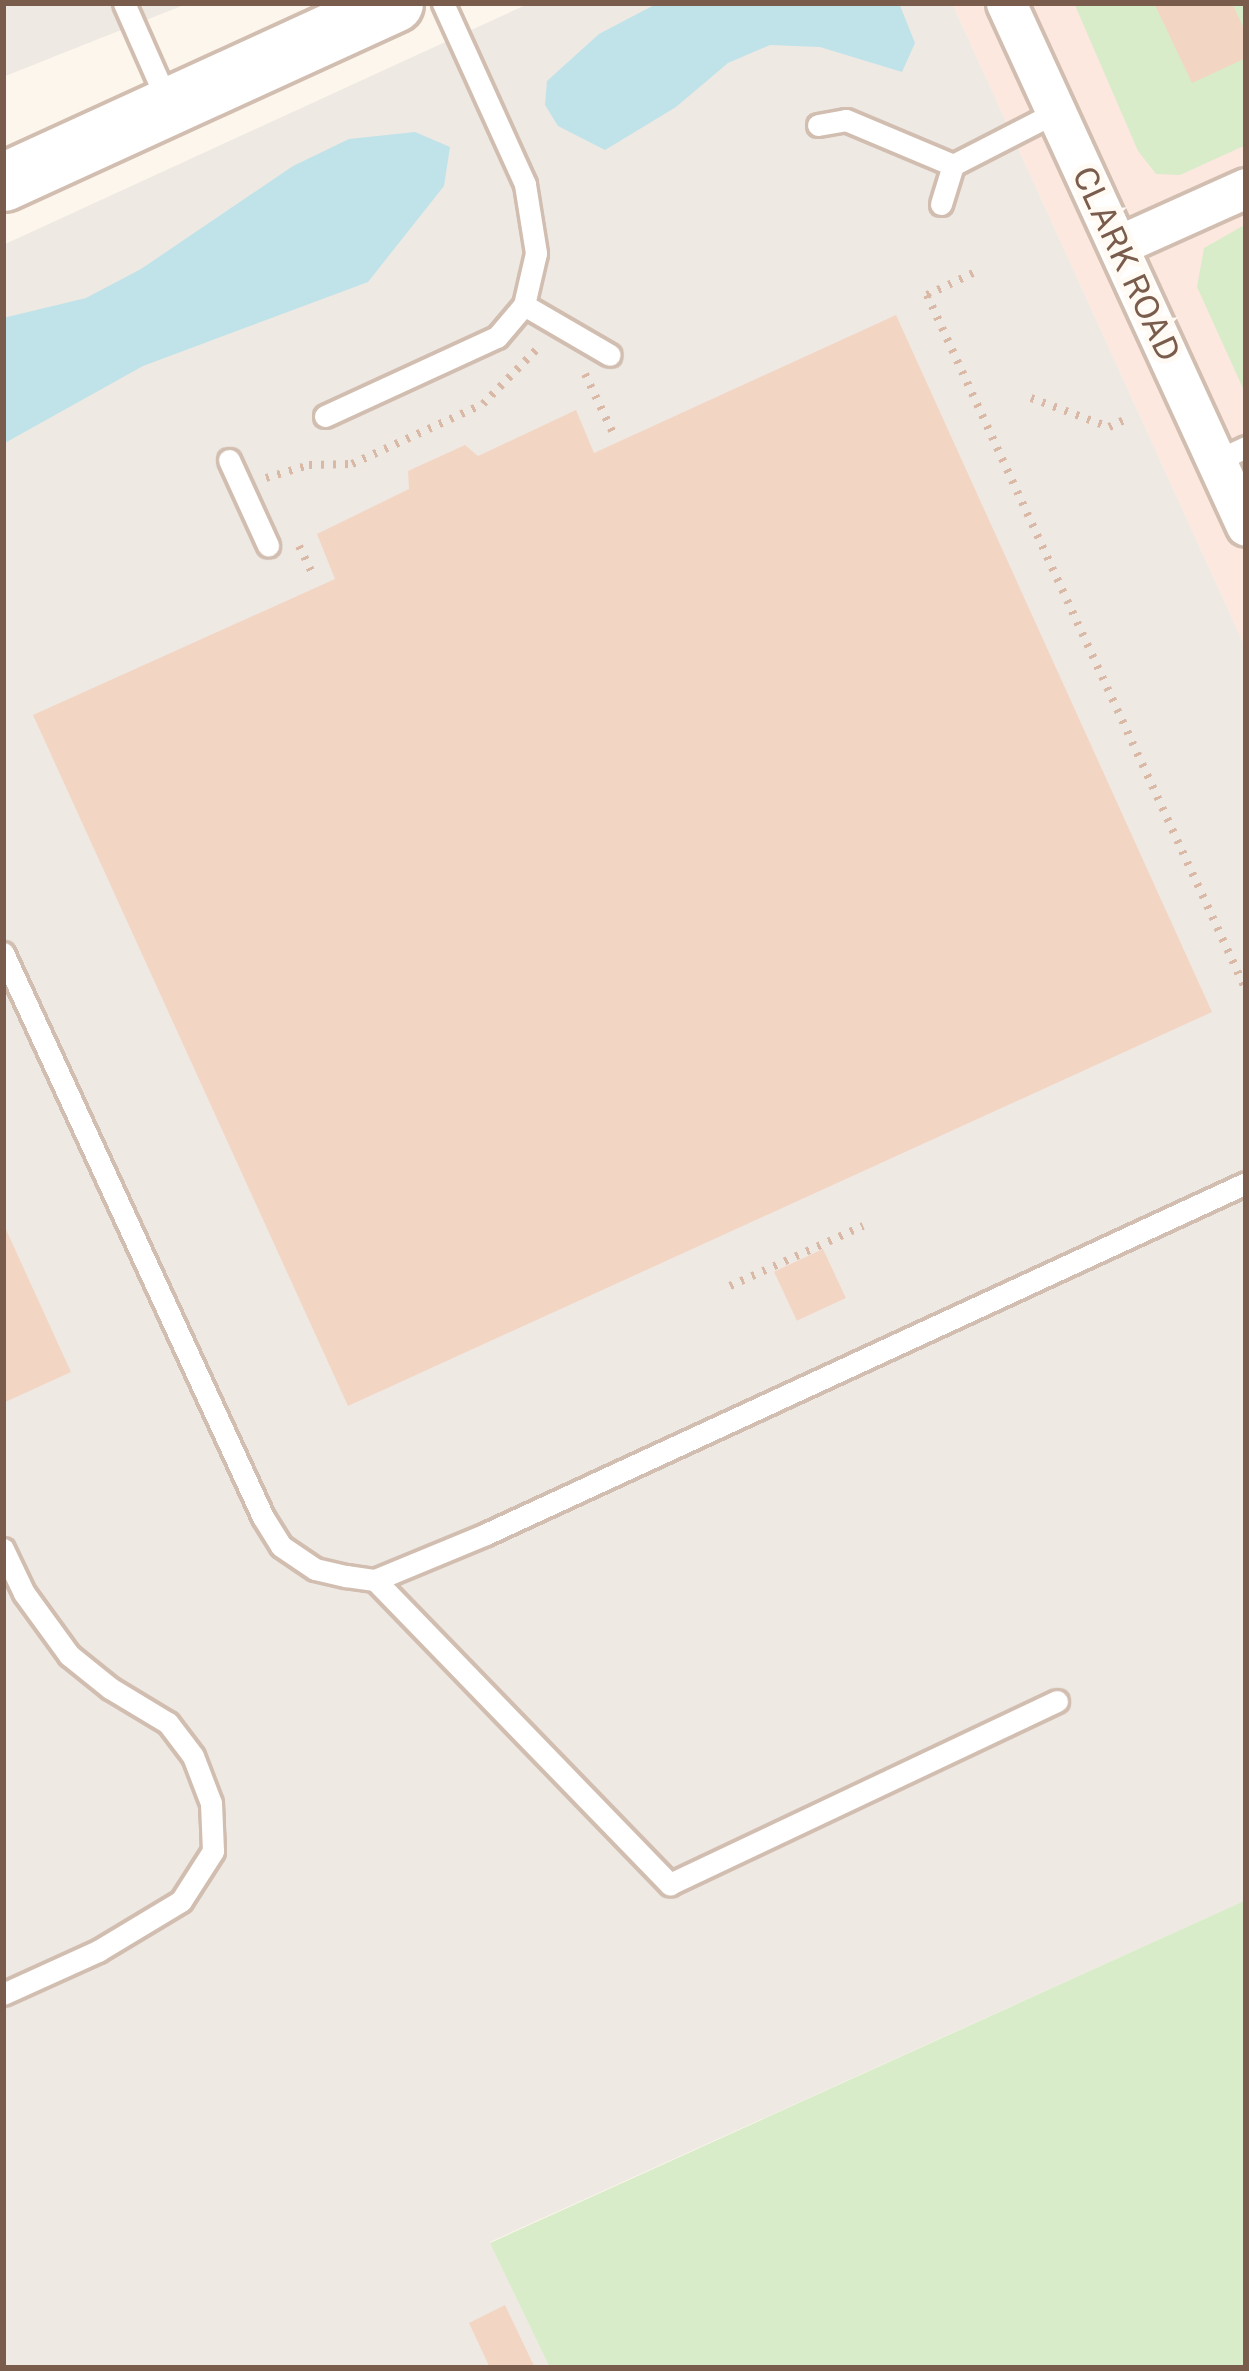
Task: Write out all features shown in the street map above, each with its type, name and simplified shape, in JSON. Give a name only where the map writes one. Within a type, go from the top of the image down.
[{"type":"main road","points":[[3,182],[394,3]]},
{"type":"street","name":"CLARK ROAD","points":[[1006,3],[1119,245],[1231,454],[1246,526]]},
{"type":"street","points":[[1119,245],[1246,188]]},
{"type":"lane","points":[[124,3],[170,106]]},
{"type":"lane","points":[[325,416],[497,337],[524,305],[536,254],[525,184],[443,3]]},
{"type":"lane","points":[[940,204],[953,165],[1056,112]]},
{"type":"lane","points":[[818,124],[846,120],[953,165]]},
{"type":"lane","points":[[524,305],[610,355]]},
{"type":"lane","points":[[229,460],[268,545]]},
{"type":"lane","points":[[3,953],[272,1532],[281,1546],[315,1569],[376,1580],[486,1534],[1246,1183]]},
{"type":"lane","points":[[3,1549],[24,1592],[69,1655],[167,1723],[193,1756],[211,1803],[214,1851],[181,1901],[98,1951],[3,1994]]},
{"type":"lane","points":[[376,1580],[670,1884],[1058,1701]]},
{"type":"path","points":[[973,273],[927,295],[1246,990]]},
{"type":"path","points":[[275,498],[266,478],[295,468],[373,457],[483,404],[513,379],[535,348],[554,347]]},
{"type":"path","points":[[579,363],[613,433]]},
{"type":"path","points":[[1031,398],[1109,427],[1130,417]]},
{"type":"path","points":[[295,537],[314,577]]},
{"type":"path","points":[[730,1286],[862,1226]]},
{"type":"shaded area","points":[[3,3],[189,3],[3,77]]},
{"type":"shaded area","points":[[530,3],[952,3],[1246,649],[1246,1900],[490,2242],[550,2368],[3,2368],[3,245]]},
{"type":"shaded area","points":[[952,3],[1246,3],[1246,649]]},
{"type":"green space","points":[[1074,3],[1246,3],[1246,145],[1180,175],[1156,174],[1138,151]]},
{"type":"green space","points":[[1246,224],[1246,395],[1197,287],[1204,248]]},
{"type":"green space","points":[[1246,1900],[1246,2368],[550,2368],[490,2243]]},
{"type":"water","points":[[658,3],[899,3],[915,43],[902,72],[820,47],[770,45],[728,63],[676,107],[605,150],[558,126],[545,105],[547,81],[599,34]]},
{"type":"water","points":[[415,132],[450,147],[444,186],[368,282],[143,366],[3,444],[3,318],[86,298],[141,269],[293,166],[349,139]]},
{"type":"building","points":[[1154,3],[1232,3],[1246,33],[1246,58],[1192,83]]},
{"type":"building","points":[[896,315],[1212,1012],[348,1406],[33,715],[335,579],[317,534],[409,489],[408,471],[465,445],[478,456],[576,410],[594,453]]},
{"type":"building","points":[[3,1223],[71,1372],[3,1403]]},
{"type":"building","points":[[823,1249],[846,1298],[797,1321],[774,1272]]},
{"type":"building","points":[[505,2305],[535,2368],[490,2368],[469,2323]]}]
